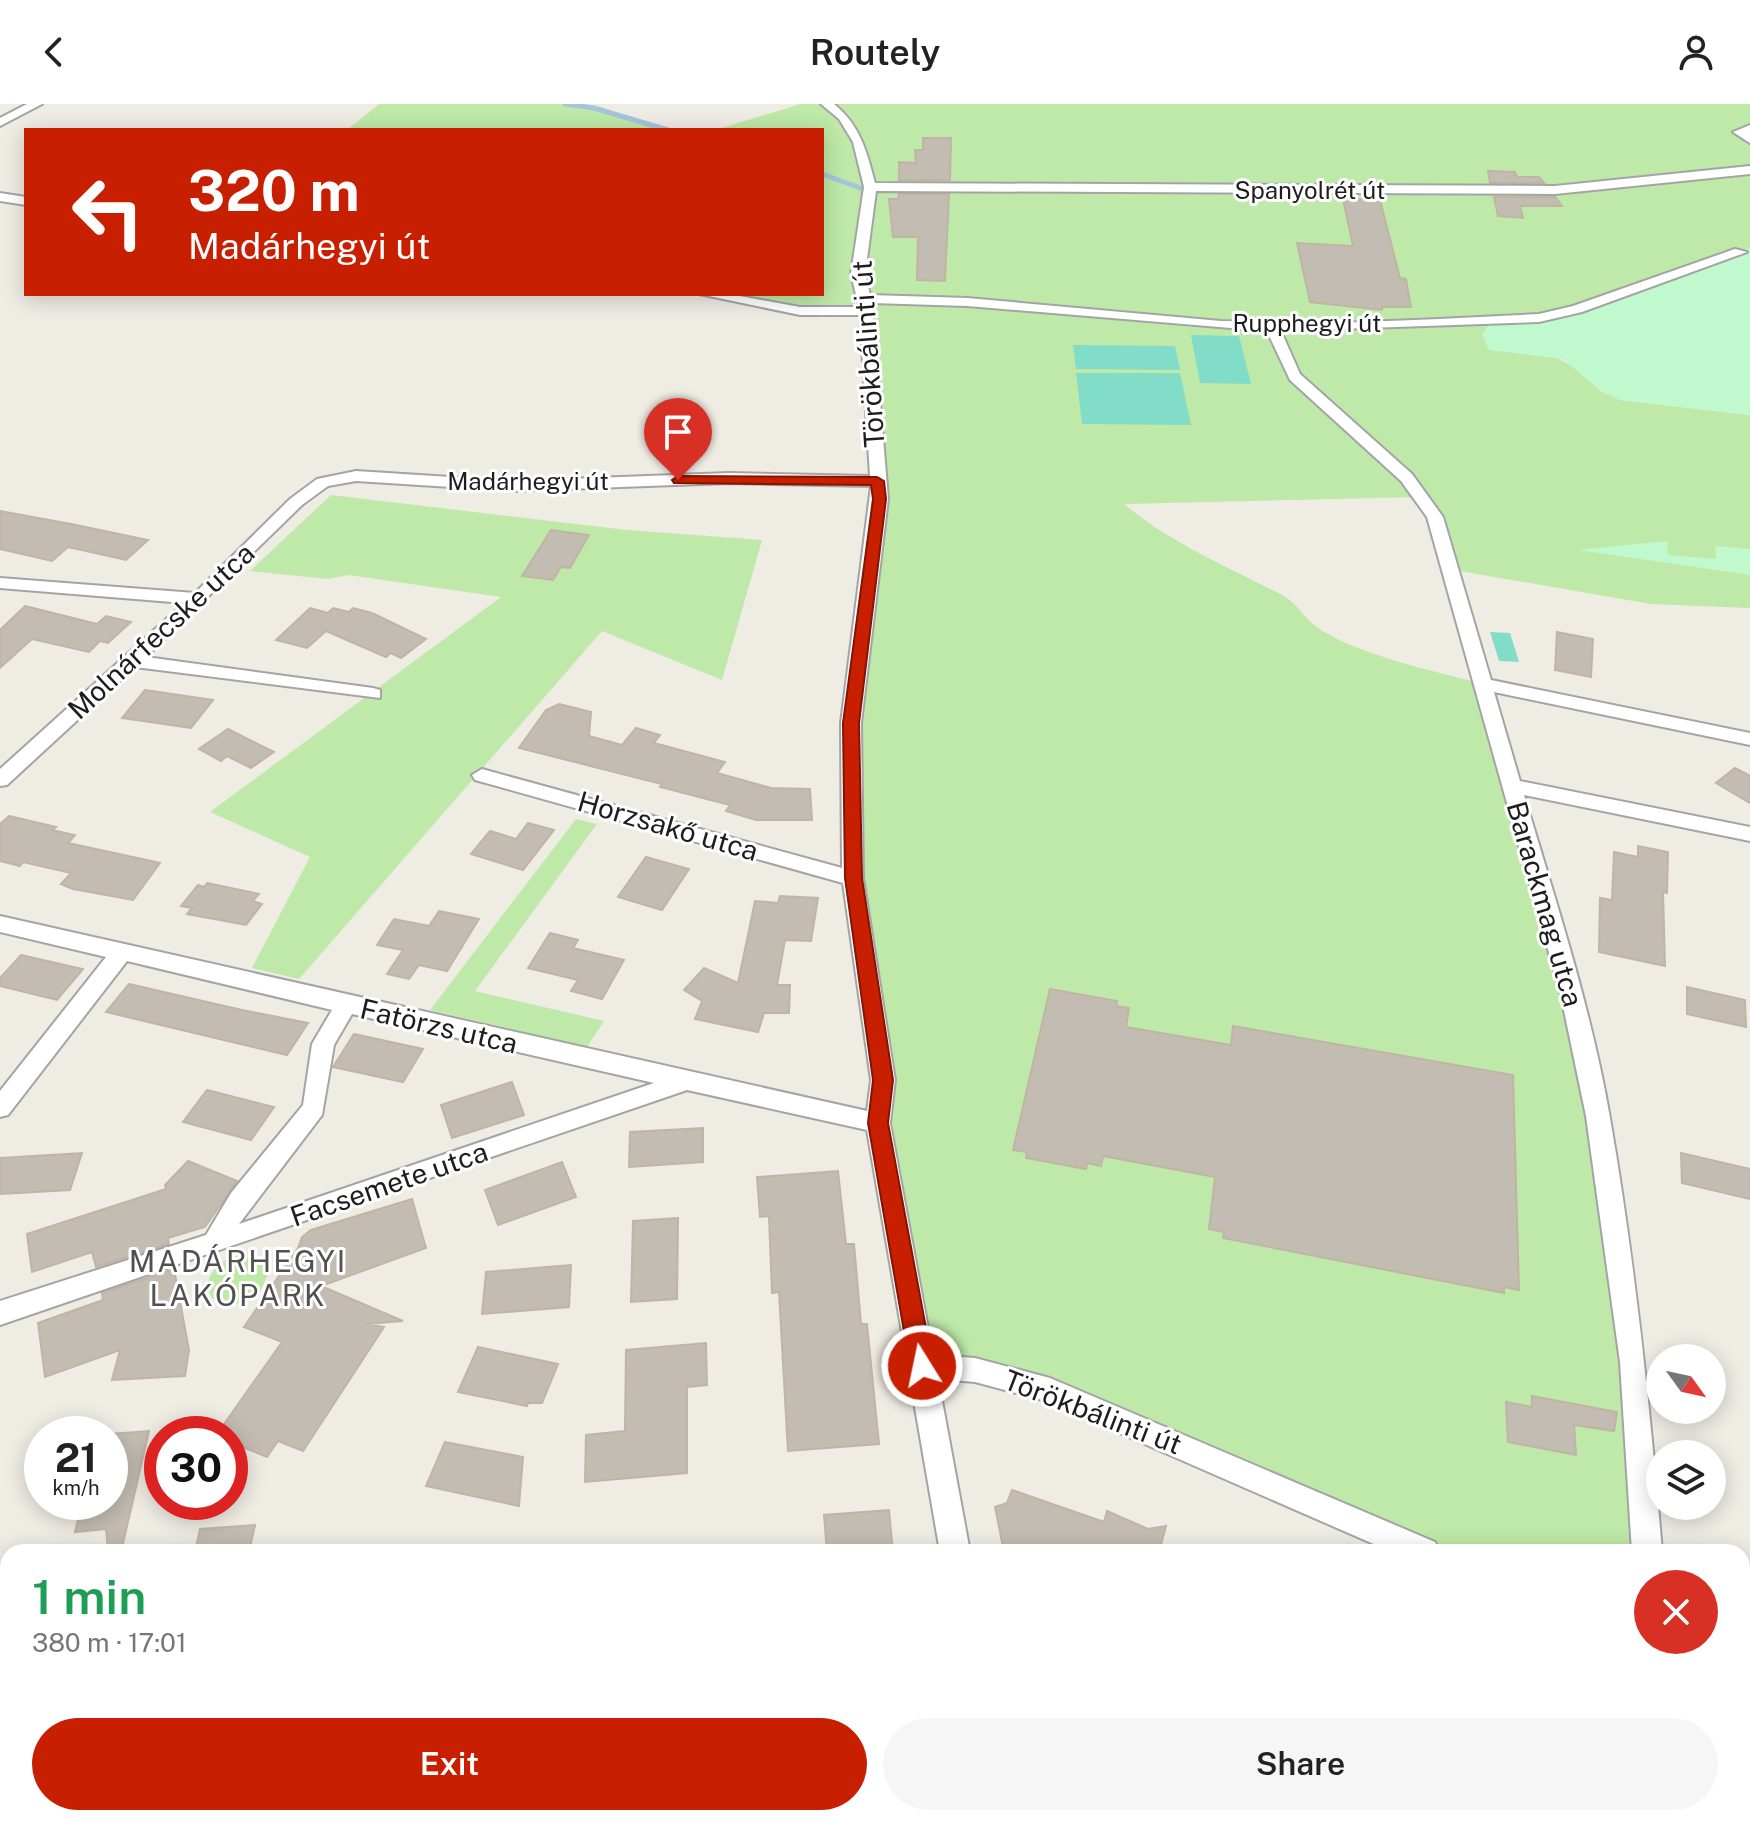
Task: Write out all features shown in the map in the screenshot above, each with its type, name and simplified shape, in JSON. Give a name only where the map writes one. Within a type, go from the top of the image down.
[{"type":"street","points":[[0,123],[36,104]]},
{"type":"street","name":"Törökbálinti út","points":[[827,104],[843,117],[859,142],[870,187],[858,274],[866,305],[880,499],[851,723],[853,878],[883,1080],[878,1123],[922,1366],[975,1370],[1050,1390],[1406,1544]]},
{"type":"street","points":[[1750,128],[1739,130],[1750,139]]},
{"type":"street","name":"Spanyolrét út","points":[[870,187],[1310,192],[1555,190],[1750,170]]},
{"type":"street","points":[[0,197],[24,201]]},
{"type":"street","name":"Rupphegyi út","points":[[717,296],[800,311],[926,298],[1151,320],[1272,327],[1539,318],[1577,309],[1740,252]]},
{"type":"street","name":"Barackmag utca","points":[[1272,327],[1282,360],[1297,380],[1357,437],[1404,474],[1426,498],[1438,527],[1480,683],[1572,996],[1598,1116],[1633,1362],[1646,1544]]},
{"type":"street","name":"Madárhegyi út","points":[[323,482],[356,476],[513,486],[729,478],[877,481]]},
{"type":"street","name":"Molnárfecske utca","points":[[0,780],[199,599],[296,502],[323,482]]},
{"type":"street","points":[[0,583],[199,599]]},
{"type":"street","points":[[132,661],[373,694]]},
{"type":"street","points":[[1480,683],[1750,739]]},
{"type":"street","name":"Horzsakő utca","points":[[482,775],[853,878]]},
{"type":"street","points":[[1512,786],[1750,834]]},
{"type":"street","name":"Fatörzs utca","points":[[0,924],[685,1082],[878,1123]]},
{"type":"street","points":[[0,1108],[122,952]]},
{"type":"street","points":[[215,1243],[240,1200],[314,1108],[319,1055],[346,1005]]},
{"type":"street","name":"Facsemete utca","points":[[0,1313],[685,1082]]},
{"type":"street","points":[[922,1366],[954,1544]]},
{"type":"green space","points":[[379,104],[559,104],[597,108],[669,128],[349,128]]},
{"type":"green space","points":[[801,104],[1750,104],[1750,248],[1577,309],[1550,356],[1569,364],[1620,400],[1750,415],[1750,608],[1651,604],[1448,569],[1438,560],[1420,497],[1124,504],[1181,543],[1287,598],[1328,634],[1393,660],[1480,683],[1572,996],[1646,1544],[1407,1544],[1081,1402],[922,1366],[867,963],[851,723],[880,499],[867,312],[832,312],[720,296],[824,296],[824,128],[722,128]]},
{"type":"green space","points":[[1750,248],[1750,415],[1620,400],[1602,392],[1563,359],[1489,350],[1482,334],[1492,320],[1577,309]]},
{"type":"green space","points":[[331,495],[627,530],[762,540],[722,680],[602,631],[299,979],[252,968],[310,857],[210,812],[501,597],[349,575],[328,579],[250,571]]},
{"type":"green space","points":[[1667,541],[1668,555],[1716,559],[1715,546],[1750,549],[1750,575],[1578,550]]},
{"type":"green space","points":[[576,819],[597,824],[475,991],[604,1021],[587,1047],[430,1010]]},
{"type":"green space","points":[[250,1254],[264,1261],[269,1272],[259,1294],[234,1305],[212,1299],[207,1287],[217,1267],[235,1256]]},
{"type":"shaded area","points":[[1191,335],[1239,336],[1251,384],[1200,383]]},
{"type":"shaded area","points":[[1073,345],[1175,346],[1180,370],[1076,369]]},
{"type":"shaded area","points":[[1076,373],[1180,373],[1191,425],[1082,424]]},
{"type":"shaded area","points":[[1490,632],[1510,633],[1519,662],[1499,661]]},
{"type":"building","points":[[923,138],[951,138],[950,180],[899,180],[899,162],[916,163],[915,150],[923,150]]},
{"type":"building","points":[[1488,171],[1515,172],[1517,177],[1539,177],[1544,183],[1490,183]]},
{"type":"building","points":[[899,194],[949,194],[945,281],[917,280],[918,237],[893,237],[889,199],[898,199]]},
{"type":"building","points":[[1494,197],[1555,197],[1562,206],[1520,206],[1523,218],[1498,216]]},
{"type":"building","points":[[1343,199],[1380,200],[1400,278],[1406,279],[1411,307],[1382,307],[1382,310],[1310,302],[1297,243],[1353,246]]},
{"type":"building","points":[[0,511],[148,540],[126,560],[68,547],[52,561],[0,549]]},
{"type":"building","points":[[551,530],[589,535],[570,568],[561,567],[553,580],[522,576]]},
{"type":"building","points":[[25,606],[97,624],[106,616],[131,622],[108,643],[100,641],[89,652],[32,639],[0,668],[0,630]]},
{"type":"building","points":[[310,608],[328,613],[333,608],[349,612],[353,608],[372,613],[426,639],[401,658],[391,653],[386,657],[326,631],[307,648],[276,640]]},
{"type":"building","points":[[1557,632],[1593,639],[1591,677],[1555,670]]},
{"type":"building","points":[[145,690],[213,700],[191,728],[122,718]]},
{"type":"building","points":[[559,704],[591,712],[589,736],[622,745],[636,728],[660,735],[654,743],[725,762],[717,773],[771,788],[810,789],[812,820],[756,820],[726,811],[730,805],[660,787],[662,784],[519,748],[546,710]]},
{"type":"building","points":[[228,729],[274,752],[251,768],[227,756],[221,761],[199,749]]},
{"type":"building","points":[[1735,768],[1750,776],[1750,803],[1716,783]]},
{"type":"building","points":[[9,816],[56,827],[52,830],[75,835],[68,843],[160,863],[133,900],[73,889],[61,884],[71,873],[23,862],[20,866],[0,861],[0,824]]},
{"type":"building","points":[[528,823],[554,830],[523,870],[471,854],[490,831],[516,839]]},
{"type":"building","points":[[1638,846],[1668,852],[1667,893],[1663,892],[1665,966],[1599,952],[1600,898],[1612,900],[1614,852],[1638,857]]},
{"type":"building","points":[[646,857],[689,869],[662,910],[618,897]]},
{"type":"building","points":[[207,883],[259,894],[253,901],[262,904],[246,925],[187,914],[192,908],[181,906],[198,885],[204,887]]},
{"type":"building","points":[[780,896],[818,898],[811,941],[785,940],[777,985],[790,985],[789,1013],[764,1013],[758,1032],[695,1019],[702,1001],[684,990],[704,968],[738,983],[755,901],[778,903]]},
{"type":"building","points":[[439,911],[479,919],[447,971],[419,965],[409,979],[387,974],[403,950],[377,945],[394,919],[429,926]]},
{"type":"building","points":[[550,933],[578,940],[573,948],[624,960],[602,999],[571,991],[578,980],[528,968]]},
{"type":"building","points":[[21,955],[83,969],[57,1000],[0,986],[0,978]]},
{"type":"building","points":[[129,984],[308,1023],[287,1055],[106,1012]]},
{"type":"building","points":[[1687,987],[1745,1000],[1746,1027],[1687,1014]]},
{"type":"building","points":[[1050,989],[1117,1001],[1116,1006],[1129,1008],[1126,1027],[1231,1045],[1233,1026],[1513,1075],[1519,1290],[1504,1287],[1504,1293],[1223,1238],[1224,1232],[1209,1229],[1215,1177],[1103,1156],[1101,1166],[1087,1163],[1086,1169],[1026,1158],[1027,1152],[1013,1150]]},
{"type":"building","points":[[354,1034],[423,1049],[403,1082],[333,1067]]},
{"type":"building","points":[[512,1082],[524,1115],[452,1138],[441,1105]]},
{"type":"building","points":[[207,1090],[274,1107],[251,1140],[183,1122]]},
{"type":"building","points":[[703,1128],[703,1162],[629,1167],[630,1132]]},
{"type":"building","points":[[82,1153],[70,1190],[0,1194],[0,1158]]},
{"type":"building","points":[[1681,1153],[1750,1169],[1750,1199],[1682,1183]]},
{"type":"building","points":[[188,1161],[237,1181],[205,1227],[168,1238],[169,1244],[96,1267],[92,1252],[32,1272],[27,1234],[166,1189],[165,1185]]},
{"type":"building","points":[[562,1162],[576,1197],[498,1225],[485,1190]]},
{"type":"building","points":[[838,1171],[846,1244],[854,1244],[861,1324],[867,1324],[879,1444],[788,1451],[779,1292],[772,1293],[769,1216],[760,1217],[757,1177]]},
{"type":"building","points":[[412,1199],[426,1248],[321,1286],[403,1321],[367,1324],[384,1327],[303,1451],[278,1441],[267,1457],[248,1449],[248,1416],[230,1416],[282,1342],[244,1327],[298,1248],[302,1237],[311,1230]]},
{"type":"building","points":[[678,1218],[677,1299],[631,1302],[633,1221]]},
{"type":"building","points":[[571,1265],[569,1307],[482,1314],[486,1272]]},
{"type":"building","points":[[174,1269],[189,1350],[185,1376],[112,1380],[120,1350],[45,1377],[38,1323],[103,1300],[102,1293]]},
{"type":"building","points":[[706,1343],[707,1385],[687,1387],[687,1473],[585,1482],[586,1435],[625,1431],[626,1350]]},
{"type":"building","points":[[478,1347],[558,1364],[542,1403],[528,1403],[527,1406],[458,1392]]},
{"type":"building","points":[[1532,1396],[1617,1412],[1614,1431],[1574,1425],[1576,1455],[1508,1442],[1506,1402],[1532,1407]]},
{"type":"building","points":[[144,1431],[144,1453],[123,1544],[107,1544],[106,1529],[75,1532],[78,1520],[128,1520],[128,1433]]},
{"type":"building","points":[[445,1442],[523,1457],[519,1506],[426,1486]]},
{"type":"building","points":[[1012,1490],[1104,1522],[1107,1511],[1148,1529],[1166,1526],[1161,1544],[1002,1544],[995,1507],[1007,1503]]},
{"type":"building","points":[[889,1510],[892,1544],[826,1544],[824,1515]]},
{"type":"building","points":[[255,1525],[251,1544],[197,1544],[200,1529]]},
{"type":"waterway","points":[[565,104],[594,108],[661,128]]},
{"type":"waterway","points":[[824,175],[863,189]]},
{"type":"district","name":"MADÁRHEGYI LAKÓPARK","points":[[238,1279]]},
{"type":"route","points":[[678,480],[817,478],[877,481],[880,499],[851,723],[853,878],[883,1080],[878,1123],[922,1366]]}]
